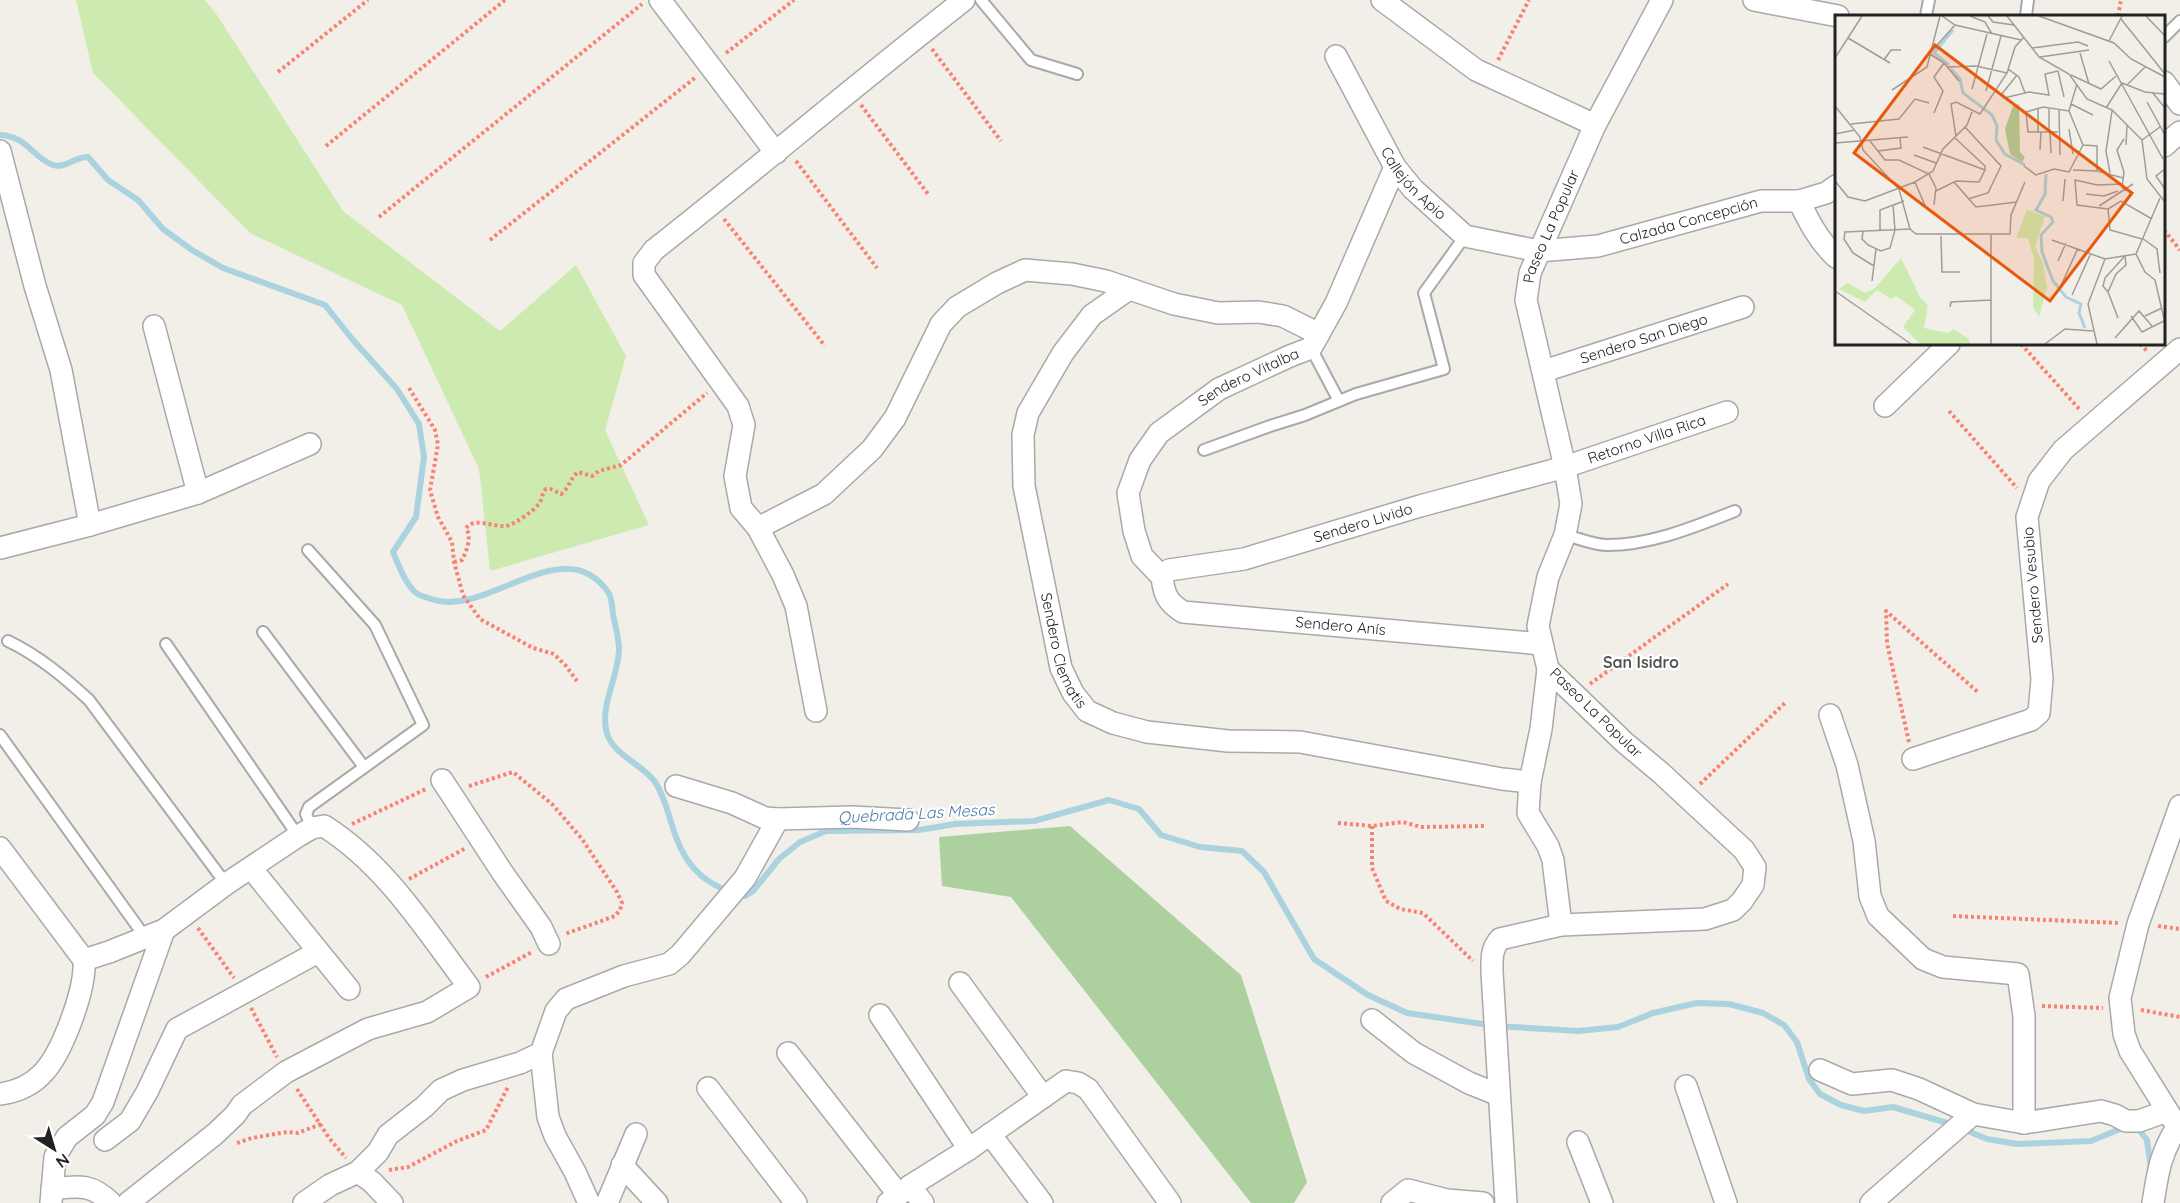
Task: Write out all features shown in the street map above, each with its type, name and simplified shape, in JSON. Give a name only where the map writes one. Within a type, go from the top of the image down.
[{"type":"street","points":[[660,0],[710,66],[780,149]]},
{"type":"street","points":[[816,711],[796,606],[783,575],[758,528],[741,508],[735,476],[744,425],[738,406],[644,275],[644,263],[654,250],[964,0]]},
{"type":"street","points":[[1382,0],[1476,70],[1595,125]]},
{"type":"street","name":"Paseo La Popular","points":[[1506,1203],[1492,972],[1492,953],[1500,939],[1561,925],[1705,919],[1733,910],[1754,885],[1755,867],[1743,850],[1624,742],[1548,669],[1538,626],[1548,577],[1565,535],[1571,504],[1544,371],[1526,300],[1530,273],[1595,125],[1662,0]]},
{"type":"street","points":[[1754,0],[1834,11]]},
{"type":"street","name":"Callejón Apio","points":[[1336,56],[1395,167],[1413,189],[1465,236]]},
{"type":"street","points":[[2165,85],[2180,104]]},
{"type":"street","points":[[2165,144],[2180,132]]},
{"type":"street","points":[[0,151],[35,286],[61,370],[90,525]]},
{"type":"street","points":[[758,528],[824,494],[872,449],[895,418],[941,324],[957,307],[997,283],[1025,270],[1072,274],[1106,281],[1174,304],[1218,314],[1257,312],[1283,316],[1315,341],[1336,303],[1395,167]]},
{"type":"street","name":"Calzada Concepción","points":[[1539,251],[1598,246],[1761,201],[1799,201],[1826,193],[1835,187]]},
{"type":"street","points":[[1799,201],[1810,225],[1835,256]]},
{"type":"street","points":[[1465,236],[1539,251]]},
{"type":"street","name":"Sendero Clematis","points":[[1129,289],[1092,315],[1063,353],[1028,413],[1023,435],[1024,486],[1062,668],[1073,693],[1087,711],[1113,723],[1147,732],[1228,741],[1300,742],[1502,779],[1530,782]]},
{"type":"street","name":"Sendero San Diego","points":[[1544,371],[1743,307]]},
{"type":"street","points":[[154,326],[198,493]]},
{"type":"street","name":"Sendero Vitalba","points":[[1162,577],[1142,556],[1134,531],[1128,493],[1140,460],[1160,433],[1219,389],[1290,356],[1315,341]]},
{"type":"street","points":[[1885,406],[1935,348]]},
{"type":"street","name":"Sendero Vesubio","points":[[1912,759],[2031,720],[2039,713],[2042,679],[2027,517],[2039,482],[2063,450],[2180,349]]},
{"type":"street","name":"Retorno Villa Rica","points":[[1565,467],[1727,412]]},
{"type":"street","points":[[0,548],[90,525],[198,493],[310,444]]},
{"type":"street","name":"Sendero Livido","points":[[1162,577],[1170,570],[1244,559],[1420,506],[1565,467]]},
{"type":"street","name":"Sendero Anís","points":[[1162,577],[1164,592],[1170,604],[1183,612],[1542,644]]},
{"type":"street","points":[[1548,669],[1541,729],[1530,782],[1528,813],[1548,846],[1553,860],[1561,925]]},
{"type":"street","points":[[1830,715],[1847,765],[1864,841],[1870,896],[1878,916],[1923,959],[1943,966],[2018,974],[2024,1016],[2024,1123]]},
{"type":"street","points":[[445,786],[542,927],[549,944]]},
{"type":"street","points":[[676,786],[732,803],[765,818],[852,817],[908,820]]},
{"type":"street","points":[[2175,1123],[2130,1051],[2124,1034],[2120,998],[2138,924],[2180,806]]},
{"type":"street","points":[[589,1203],[555,1136],[548,1117],[540,1053],[556,1011],[566,999],[624,976],[669,964],[680,955],[745,878],[778,819]]},
{"type":"street","points":[[84,960],[155,934],[305,832],[324,826],[369,861],[393,888],[469,987],[427,1012],[368,1029],[286,1072],[242,1105],[215,1134],[128,1203]]},
{"type":"street","points":[[0,849],[84,960],[81,988],[61,1046],[43,1074],[30,1084],[0,1094]]},
{"type":"street","points":[[251,868],[350,989]]},
{"type":"street","points":[[111,1203],[100,1192],[78,1186],[51,1196],[55,1157],[68,1137],[95,1115],[104,1102],[155,934]]},
{"type":"street","points":[[105,1140],[130,1121],[147,1092],[177,1029],[318,952]]},
{"type":"street","points":[[960,983],[1043,1097]]},
{"type":"street","points":[[880,1015],[969,1149]]},
{"type":"street","points":[[1372,1020],[1414,1053],[1469,1083],[1499,1095]]},
{"type":"street","points":[[304,1203],[330,1185],[358,1172],[378,1152],[388,1135],[424,1107],[441,1090],[463,1080],[520,1063],[540,1053]]},
{"type":"street","points":[[788,1053],[899,1194],[923,1203]]},
{"type":"street","points":[[1820,1070],[1852,1084],[1892,1080],[1919,1089],[1973,1114],[2024,1123],[2101,1111],[2126,1121],[2175,1123]]},
{"type":"street","points":[[899,1194],[969,1149],[1066,1081],[1078,1083],[1088,1089],[1170,1203]]},
{"type":"street","points":[[1686,1086],[1726,1203]]},
{"type":"street","points":[[708,1088],[796,1203]]},
{"type":"street","points":[[1871,1203],[1973,1114]]},
{"type":"street","points":[[2153,1203],[2159,1166],[2175,1123]]},
{"type":"street","points":[[607,1203],[636,1134]]},
{"type":"street","points":[[990,1134],[1042,1203]]},
{"type":"street","points":[[1578,1142],[1602,1203]]},
{"type":"street","points":[[622,1165],[657,1203]]},
{"type":"street","points":[[358,1172],[372,1182],[392,1203]]},
{"type":"street","points":[[1392,1203],[1408,1190],[1447,1201],[1484,1203]]},
{"type":"lane","points":[[981,0],[1031,60],[1077,74]]},
{"type":"lane","points":[[1926,15],[1929,0]]},
{"type":"lane","points":[[2026,15],[2028,0]]},
{"type":"lane","points":[[2165,35],[2180,21]]},
{"type":"lane","points":[[1204,450],[1305,415],[1356,394],[1444,369],[1424,293],[1465,236]]},
{"type":"lane","points":[[1315,341],[1339,401]]},
{"type":"lane","points":[[1565,535],[1605,545],[1629,543],[1659,538],[1735,511]]},
{"type":"lane","points":[[305,832],[306,814],[309,807],[423,725],[375,625],[308,550]]},
{"type":"lane","points":[[263,632],[364,767]]},
{"type":"lane","points":[[8,641],[62,675],[89,700],[226,884]]},
{"type":"lane","points":[[166,644],[200,696],[305,832]]},
{"type":"lane","points":[[0,735],[155,934]]},
{"type":"path","points":[[279,72],[368,0]]},
{"type":"path","points":[[326,146],[505,0]]},
{"type":"path","points":[[379,217],[647,0]]},
{"type":"path","points":[[490,240],[794,0]]},
{"type":"path","points":[[1490,77],[1529,0]]},
{"type":"path","points":[[2118,15],[2121,0]]},
{"type":"path","points":[[921,34],[1001,141]]},
{"type":"path","points":[[850,90],[928,194]]},
{"type":"path","points":[[780,149],[878,268]]},
{"type":"path","points":[[712,204],[825,346]]},
{"type":"path","points":[[2165,233],[2180,250]]},
{"type":"path","points":[[2022,345],[2093,424]]},
{"type":"path","points":[[454,562],[462,560],[465,555],[470,540],[466,528],[468,525],[475,522],[484,525],[507,526],[537,506],[546,489],[561,494],[566,491],[572,477],[578,472],[592,476],[599,471],[621,465],[722,381]]},
{"type":"path","points":[[409,388],[435,430],[438,445],[430,490],[438,517],[452,542],[454,562],[463,595],[480,619],[532,648],[554,654],[577,681]]},
{"type":"path","points":[[1949,411],[2031,504]]},
{"type":"path","points":[[1575,695],[1728,584]]},
{"type":"path","points":[[1912,759],[1887,643],[1886,611],[1979,693]]},
{"type":"path","points":[[1686,797],[1786,702]]},
{"type":"path","points":[[335,833],[445,786],[513,772],[552,804],[582,839],[617,892],[622,903],[620,910],[615,916],[562,935],[469,987]]},
{"type":"path","points":[[1338,823],[1372,826],[1403,822],[1421,827],[1485,826]]},
{"type":"path","points":[[1372,826],[1372,868],[1386,901],[1400,909],[1423,913],[1436,923],[1469,959],[1492,972]]},
{"type":"path","points":[[393,888],[480,840]]},
{"type":"path","points":[[186,914],[218,954],[244,994],[286,1072],[321,1124],[358,1172],[408,1167],[457,1141],[486,1130],[520,1063]]},
{"type":"path","points":[[1953,916],[2138,924],[2180,929]]},
{"type":"path","points":[[232,1144],[287,1132],[298,1133],[321,1124]]},
{"type":"green space","points":[[76,0],[205,0],[217,15],[343,211],[500,331],[576,265],[626,356],[605,430],[649,525],[490,571],[479,469],[402,305],[250,233],[93,73]]},
{"type":"green space","points":[[1070,826],[1241,975],[1307,1182],[1294,1203],[1251,1203],[1011,897],[942,886],[939,837]]},
{"type":"waterway","name":"Quebrada Las Mesas","points":[[0,135],[17,139],[40,158],[53,165],[62,165],[88,157],[108,180],[138,200],[163,229],[192,250],[223,268],[325,305],[397,389],[419,424],[424,457],[416,517],[393,552],[405,578],[417,593],[431,599],[453,602],[476,597],[547,571],[569,569],[590,575],[608,592],[619,650],[606,710],[606,730],[609,739],[621,753],[655,782],[665,802],[681,849],[694,868],[711,883],[732,893],[745,896],[753,891],[779,859],[800,842],[826,831],[919,830],[955,824],[1034,821],[1109,800],[1139,809],[1161,835],[1200,847],[1242,851],[1264,872],[1314,959],[1368,995],[1407,1013],[1496,1026],[1578,1031],[1618,1027],[1653,1013],[1697,1003],[1729,1004],[1763,1013],[1784,1025],[1797,1042],[1809,1079],[1820,1094],[1841,1105],[1864,1111],[1893,1107],[1954,1125]]},
{"type":"waterway","name":"Quebrada Las Mesas","points":[[1963,1129],[1987,1139],[2017,1144],[2091,1141],[2125,1127]]},
{"type":"waterway","name":"Quebrada Las Mesas","points":[[2135,1129],[2140,1131],[2147,1140],[2151,1169]]},
{"type":"district","name":"San Isidro","points":[[1641,662]]}]
